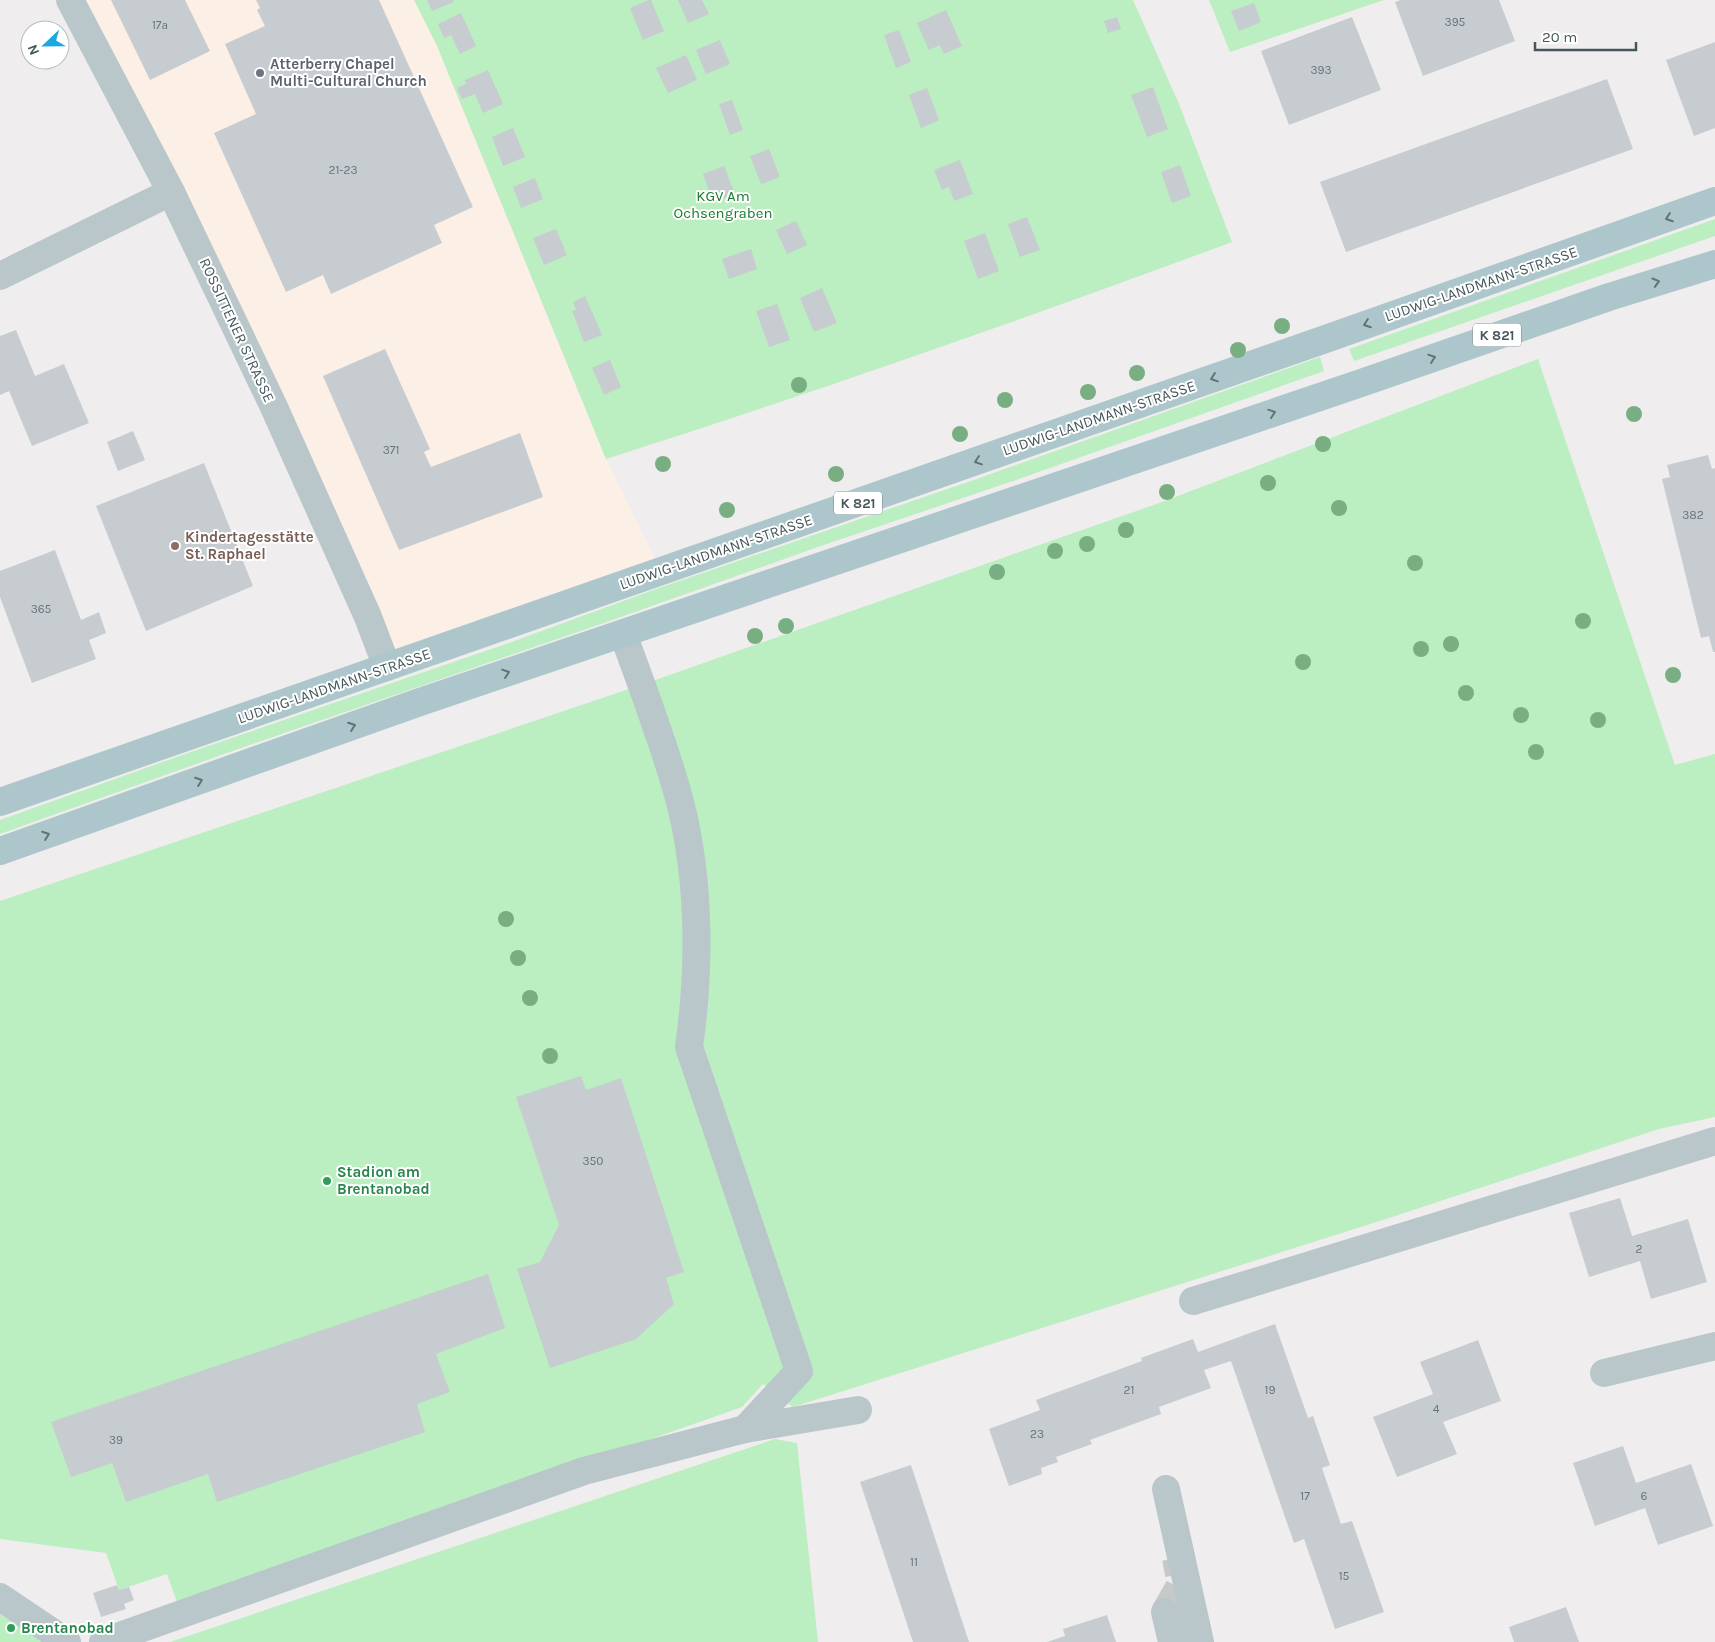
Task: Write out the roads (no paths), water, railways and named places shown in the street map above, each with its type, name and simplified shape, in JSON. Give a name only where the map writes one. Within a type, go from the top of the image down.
[{"type":"main road","name":"LUDWIG-LANDMANN-STRASSE","points":[[0,802],[387,668],[1715,201]]},
{"type":"main road","name":"K 821","points":[[0,851],[410,706],[1609,297],[1715,264]]},
{"type":"street","name":"ROSSITTENER STRASSE","points":[[70,0],[171,192],[273,405],[368,617],[387,668]]},
{"type":"street","points":[[0,276],[171,192]]},
{"type":"street","points":[[623,634],[676,785],[689,846],[697,915],[695,1004],[689,1047],[799,1371],[745,1429]]},
{"type":"street","points":[[1192,1301],[1715,1141]]},
{"type":"street","points":[[1604,1373],[1715,1346]]},
{"type":"street","points":[[103,1642],[584,1471],[745,1429],[858,1410]]},
{"type":"street","points":[[1166,1489],[1200,1642]]},
{"type":"street","points":[[0,1597],[67,1642]]},
{"type":"street","points":[[1165,1612],[1172,1642]]},
{"type":"tunnel","points":[[1165,1612],[1181,1584],[1176,1558]]},
{"type":"place","name":"Atterberry Chapel Multi-Cultural Church","points":[[260,73]]},
{"type":"place","name":"Kindertagesstätte St. Raphael","points":[[175,546]]},
{"type":"place","name":"Stadion am Brentanobad","points":[[327,1181]]},
{"type":"place","name":"Brentanobad","points":[[11,1628]]},
{"type":"park label","name":"KGV Am Ochsengraben","points":[[723,204]]}]
